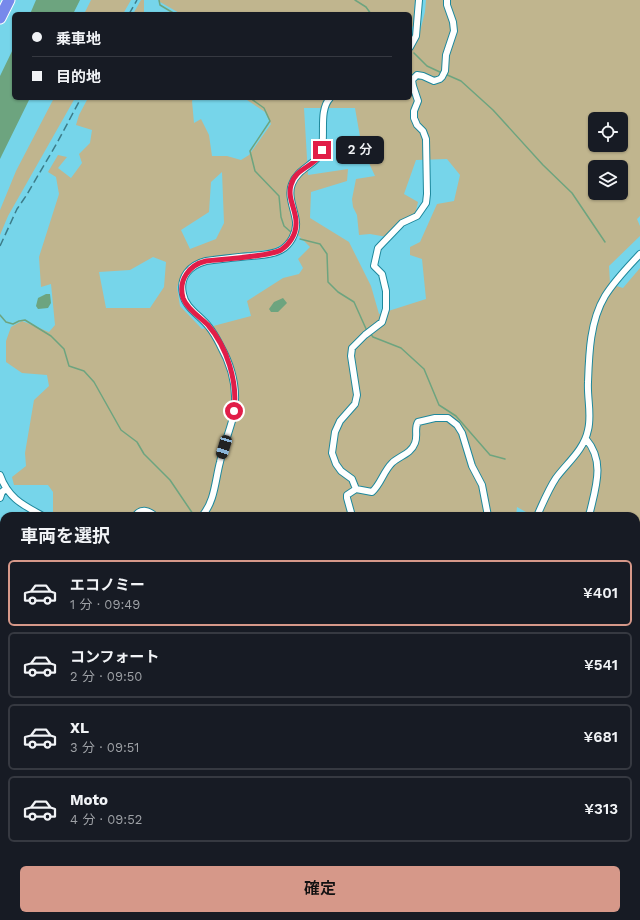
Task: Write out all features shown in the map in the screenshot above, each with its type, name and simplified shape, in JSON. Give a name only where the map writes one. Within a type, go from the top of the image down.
[{"type":"highway","points":[[0,18],[9,0]]},
{"type":"street","points":[[412,43],[416,36],[419,0]]},
{"type":"street","points":[[356,489],[352,479],[336,464],[332,453],[335,432],[340,421],[356,404],[357,395],[351,356],[352,348],[365,335],[382,322],[386,309],[386,291],[382,274],[374,266],[378,248],[402,223],[417,216],[426,203],[426,139],[423,131],[414,118],[418,101],[412,80],[417,75],[434,81],[440,79],[443,74],[446,55],[454,31],[454,22],[447,5],[447,0]]},
{"type":"street","points":[[205,512],[212,500],[220,460],[232,419],[235,403],[235,387],[226,357],[220,344],[209,326],[184,300],[182,284],[192,266],[198,263],[271,254],[282,250],[289,244],[295,234],[296,223],[290,195],[291,186],[295,177],[303,168],[317,160],[322,150],[324,109],[329,100]]},
{"type":"street","points":[[539,512],[549,488],[580,449],[586,439],[590,421],[588,383],[589,356],[596,316],[604,297],[640,254]]},
{"type":"street","points":[[351,512],[347,495],[356,489],[372,492],[377,488],[384,472],[393,462],[410,451],[416,442],[416,426],[418,422],[435,418],[448,418],[462,432],[472,466],[482,485],[487,512]]},
{"type":"street","points":[[586,439],[590,443],[597,457],[598,472],[590,512]]},
{"type":"street","points":[[0,475],[6,489],[15,499],[36,512]]},
{"type":"street","points":[[0,498],[2,492],[6,489]]},
{"type":"street","points":[[139,512],[144,510],[149,512]]},
{"type":"shaded area","points":[[36,0],[80,0],[74,12],[31,12]]},
{"type":"shaded area","points":[[91,0],[131,0],[124,12],[85,12]]},
{"type":"shaded area","points":[[141,0],[144,0],[144,12],[134,12]]},
{"type":"shaded area","points":[[160,0],[415,0],[412,27],[412,12],[178,12],[160,2]]},
{"type":"shaded area","points":[[426,0],[640,0],[640,216],[637,219],[640,226],[640,236],[609,266],[610,284],[623,288],[640,268],[640,512],[526,512],[517,507],[516,512],[53,512],[53,492],[48,485],[14,485],[12,477],[26,466],[25,453],[34,400],[49,386],[47,375],[22,373],[6,362],[6,341],[11,327],[22,321],[49,332],[55,325],[51,284],[41,287],[39,257],[59,194],[56,177],[48,172],[58,155],[67,157],[58,168],[71,178],[82,163],[79,154],[90,143],[92,130],[76,125],[79,115],[87,100],[193,100],[194,123],[201,119],[209,135],[212,156],[227,156],[241,160],[249,155],[271,124],[265,112],[247,100],[412,100],[412,41],[417,43],[425,12]],"holes":[[[304,108],[355,108],[362,148],[375,176],[356,179],[352,199],[353,207],[357,215],[359,235],[370,234],[387,237],[400,220],[415,214],[418,202],[404,194],[416,160],[447,159],[460,175],[454,201],[437,204],[420,242],[410,247],[410,255],[422,259],[426,299],[379,314],[371,286],[349,242],[310,218],[311,192],[347,181],[348,169],[308,175]],[[222,172],[224,223],[216,239],[190,249],[181,230],[209,212],[211,182]],[[293,230],[310,247],[298,259],[303,268],[299,274],[283,278],[247,301],[251,316],[202,329],[180,306],[177,287],[183,273],[193,262],[207,258],[273,249],[287,242]],[[153,257],[166,262],[164,287],[150,308],[106,308],[99,272],[130,270]]]},
{"type":"shaded area","points":[[12,51],[12,100],[29,100],[0,159],[0,76]]},
{"type":"shaded area","points":[[53,100],[74,100],[8,216],[0,235],[0,210],[16,171]]},
{"type":"shaded area","points":[[46,294],[50,294],[51,303],[48,308],[38,309],[36,306],[38,298]]},
{"type":"shaded area","points":[[283,298],[287,303],[278,312],[271,312],[269,309],[274,302]]},
{"type":"waterway","points":[[159,0],[160,5],[172,12]]},
{"type":"waterway","points":[[355,0],[366,7],[370,12]]},
{"type":"waterway","points":[[414,53],[427,66],[442,73]]},
{"type":"waterway","points":[[445,74],[461,81],[493,110],[543,165],[572,193],[605,242]]},
{"type":"waterway","points":[[253,100],[264,108],[270,121],[250,151],[255,171],[279,196],[281,217],[284,226],[292,233]]},
{"type":"waterway","points":[[300,239],[320,244],[327,254],[328,282],[338,292],[354,302],[367,331]]},
{"type":"waterway","points":[[0,315],[6,322],[13,324],[25,320],[51,336],[64,349],[69,366],[84,371],[94,382],[121,430],[137,442],[144,454],[170,480],[192,512]]},
{"type":"waterway","points":[[370,333],[373,337],[401,348],[424,369],[439,405],[456,416],[490,455],[505,459]]},
{"type":"railway","points":[[130,12],[137,0]]},
{"type":"railway","points":[[0,246],[17,209],[57,143],[80,100]]},
{"type":"route","points":[[234,411],[235,387],[226,357],[209,326],[184,300],[182,284],[192,266],[198,263],[271,254],[282,250],[289,244],[295,234],[296,223],[290,195],[291,186],[295,177],[303,168],[317,160],[322,150]]}]
